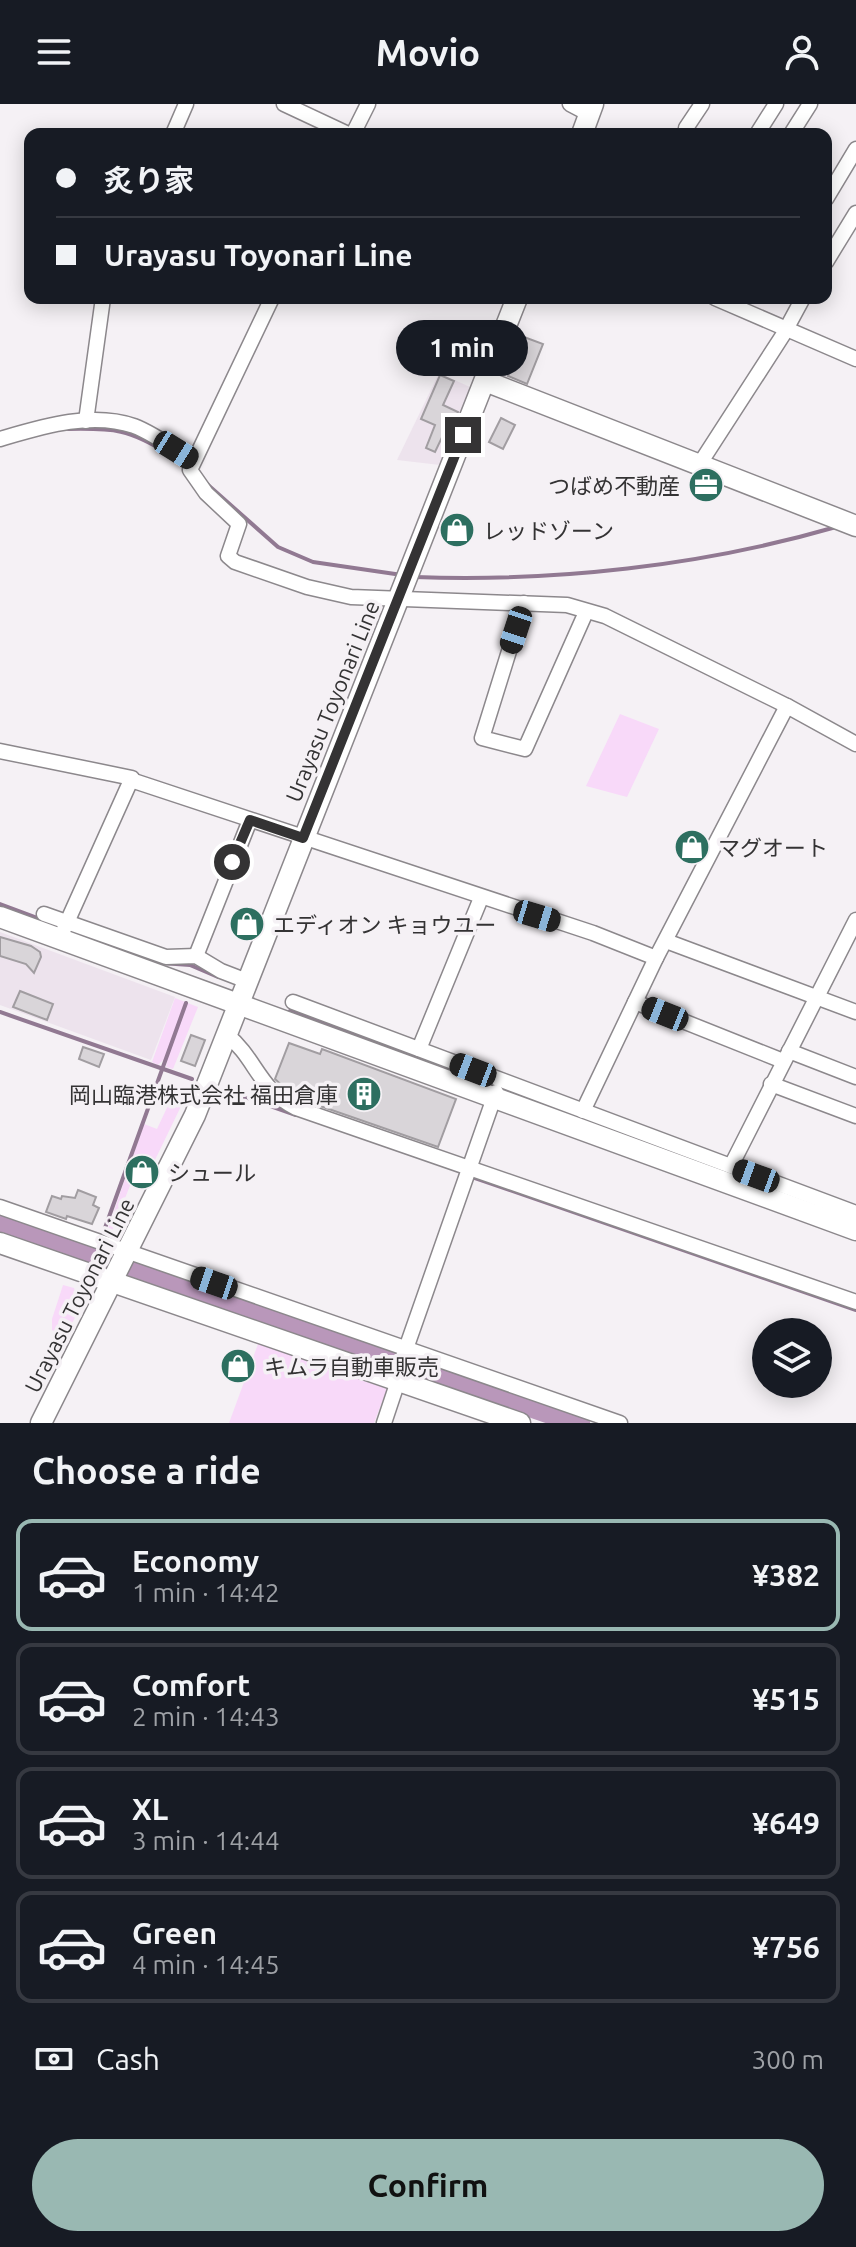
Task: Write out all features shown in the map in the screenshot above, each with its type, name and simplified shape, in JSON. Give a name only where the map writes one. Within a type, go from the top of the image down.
[{"type":"street","points":[[176,128],[186,104]]},
{"type":"street","points":[[354,128],[368,104]]},
{"type":"street","points":[[570,104],[591,109],[584,128]]},
{"type":"street","points":[[686,128],[702,104]]},
{"type":"street","points":[[761,128],[776,104]]},
{"type":"street","points":[[795,128],[810,104]]},
{"type":"street","points":[[294,106],[338,128]]},
{"type":"street","points":[[832,189],[856,149]]},
{"type":"street","points":[[832,248],[856,213]]},
{"type":"street","points":[[86,421],[102,304]]},
{"type":"street","points":[[191,465],[269,304]]},
{"type":"street","name":"Urayasu Toyonari Line","points":[[41,1423],[186,1137],[515,304]]},
{"type":"street","points":[[728,304],[856,359]]},
{"type":"street","points":[[699,465],[783,335],[799,304]]},
{"type":"street","points":[[485,381],[856,526]]},
{"type":"street","points":[[0,439],[50,425],[86,421],[133,426],[191,465],[206,493],[239,524],[228,556],[235,562],[331,594],[398,600],[567,605],[605,616],[787,706],[856,744]]},
{"type":"street","points":[[524,603],[482,738],[525,749],[586,612]]},
{"type":"street","points":[[583,1111],[656,958],[787,706]]},
{"type":"street","points":[[0,751],[96,768],[132,778],[481,898],[593,933],[656,958]]},
{"type":"street","points":[[64,930],[131,780]]},
{"type":"street","points":[[196,956],[250,820]]},
{"type":"street","points":[[419,1049],[481,898]]},
{"type":"street","points":[[44,914],[64,930],[238,1005],[497,1089],[856,1230]]},
{"type":"street","points":[[0,917],[166,957],[196,956],[221,971],[247,981]]},
{"type":"street","points":[[731,1166],[856,920]]},
{"type":"street","points":[[666,941],[856,1012]]},
{"type":"street","points":[[293,1002],[419,1049],[497,1089],[583,1111],[856,1213]]},
{"type":"street","points":[[635,1002],[786,1056],[856,1077]]},
{"type":"street","points":[[227,1035],[238,1044],[258,1076],[281,1101],[856,1302]]},
{"type":"street","points":[[771,1084],[856,1116]]},
{"type":"street","points":[[384,1423],[400,1367],[497,1089]]},
{"type":"street","points":[[0,1207],[122,1265],[400,1367],[520,1423]]},
{"type":"street","points":[[0,1243],[122,1265],[400,1367],[620,1423]]},
{"type":"shaded area","points":[[439,373],[470,387],[440,465],[397,460]]},
{"type":"shaded area","points":[[620,714],[659,729],[627,797],[586,786]]},
{"type":"shaded area","points":[[0,932],[175,997],[151,1060],[0,1005]]},
{"type":"shaded area","points":[[175,998],[198,1007],[173,1069],[166,1067],[167,1061],[163,1060],[158,1065],[152,1062]]},
{"type":"shaded area","points":[[172,1097],[184,1100],[154,1162],[141,1158],[108,1241],[104,1240],[144,1124],[157,1129]]},
{"type":"shaded area","points":[[63,1285],[74,1288],[81,1306],[65,1337],[52,1330],[52,1319]]},
{"type":"shaded area","points":[[258,1344],[387,1389],[374,1423],[229,1423]]},
{"type":"building","points":[[524,337],[543,344],[527,384],[508,376]]},
{"type":"building","points":[[440,375],[454,381],[443,405],[458,412],[450,433],[445,431],[435,452],[426,448],[435,425],[421,419]]},
{"type":"building","points":[[501,418],[515,425],[503,449],[489,442]]},
{"type":"building","points":[[0,937],[31,946],[40,952],[34,973],[26,964],[0,956]]},
{"type":"building","points":[[20,991],[53,1004],[47,1020],[13,1007]]},
{"type":"building","points":[[191,1035],[205,1040],[195,1066],[181,1061]]},
{"type":"building","name":"岡山臨港株式会社 福田倉庫","points":[[289,1043],[320,1054],[322,1049],[456,1099],[438,1147],[300,1099],[289,1092],[275,1079]]},
{"type":"building","points":[[83,1047],[104,1054],[99,1067],[79,1059]]},
{"type":"building","points":[[78,1190],[96,1197],[93,1205],[99,1208],[92,1224],[46,1212],[52,1196],[75,1198]]},
{"type":"waterway","points":[[68,429],[121,432],[143,439],[169,454]]},
{"type":"waterway","points":[[207,484],[278,547],[313,562],[402,575]]},
{"type":"waterway","points":[[415,577],[521,577],[627,568],[733,552],[836,527]]},
{"type":"waterway","points":[[0,904],[43,920]]},
{"type":"waterway","points":[[162,963],[190,965],[218,977]]},
{"type":"waterway","points":[[101,1239],[186,1003]]},
{"type":"waterway","points":[[290,1011],[485,1083]]},
{"type":"waterway","points":[[0,1012],[192,1079]]},
{"type":"waterway","points":[[227,1091],[296,1115]]},
{"type":"waterway","points":[[510,1092],[711,1166]]},
{"type":"waterway","points":[[475,1178],[856,1310]]},
{"type":"waterway","points":[[0,1222],[579,1423]]},
{"type":"waterway","points":[[95,1255],[98,1247]]},
{"type":"place","name":"つばめ不動産","points":[[706,485]]},
{"type":"place","name":"レッドゾーン","points":[[457,530]]},
{"type":"place","name":"マグオート","points":[[692,847]]},
{"type":"place","name":"エディオン キョウユー","points":[[247,924]]},
{"type":"place","name":"岡山臨港株式会社 福田倉庫","points":[[364,1094]]},
{"type":"place","name":"シュール","points":[[142,1172]]},
{"type":"place","name":"キムラ自動車販売","points":[[238,1366]]},
{"type":"route","points":[[232,862],[250,820],[303,838],[463,435]]}]
